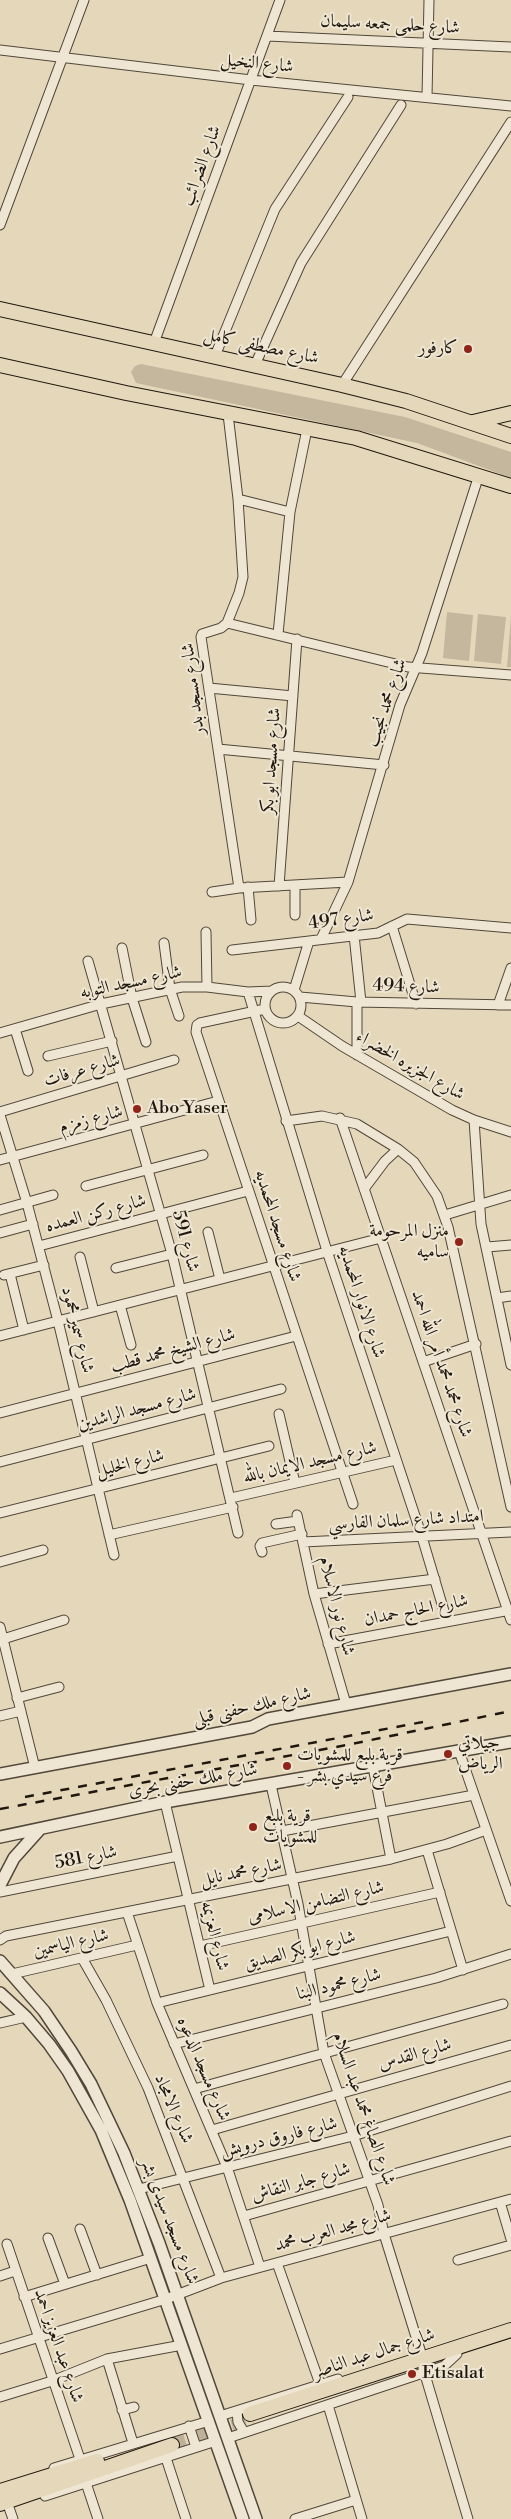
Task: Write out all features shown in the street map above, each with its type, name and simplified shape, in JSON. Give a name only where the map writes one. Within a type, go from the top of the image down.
[{"type":"main road","name":"شارع مصطفى كامل","points":[[0,309],[342,385],[406,401],[511,436]]},
{"type":"main road","points":[[0,365],[228,414],[356,438],[511,486]]},
{"type":"main road","points":[[470,422],[511,413]]},
{"type":"main road","name":"شارع جمال عبد الناصر","points":[[247,2415],[426,2361],[511,2330]]},
{"type":"main road","name":"شارع جمال عبد الناصر","points":[[426,2361],[511,2338]]},
{"type":"main road","points":[[5,2494],[169,2447]]},
{"type":"street","points":[[0,225],[84,0]]},
{"type":"street","name":"شارع الضرائب","points":[[154,343],[280,0]]},
{"type":"street","points":[[427,97],[429,0]]},
{"type":"street","name":"شارع حلمى جمعه سليمان","points":[[267,36],[511,48]]},
{"type":"street","name":"شارع النخيل","points":[[0,50],[251,80],[511,106]]},
{"type":"street","points":[[215,356],[275,209],[348,97]]},
{"type":"street","points":[[255,365],[301,263],[401,106]]},
{"type":"street","points":[[342,385],[511,122]]},
{"type":"street","points":[[228,414],[238,499],[243,577],[239,593],[227,622],[416,668],[511,675]]},
{"type":"street","points":[[278,634],[290,512],[308,429]]},
{"type":"street","name":"شارع محمد نجيب","points":[[321,939],[348,882],[384,765],[400,705],[416,668],[479,475]]},
{"type":"street","points":[[238,499],[290,512]]},
{"type":"street","name":"شارع مسجد بدر","points":[[227,622],[221,628],[201,634],[218,749],[243,888],[251,920]]},
{"type":"street","name":"شارع مسجد ابو بكر","points":[[279,886],[297,639]]},
{"type":"street","points":[[209,688],[293,696]]},
{"type":"street","points":[[218,749],[384,765]]},
{"type":"street","points":[[212,892],[243,888],[348,882]]},
{"type":"street","points":[[295,885],[295,915]]},
{"type":"street","name":"شارع 497","points":[[232,950],[378,933],[401,920],[412,919],[511,928]]},
{"type":"street","points":[[392,926],[416,1004]]},
{"type":"street","points":[[206,932],[207,987]]},
{"type":"street","points":[[354,936],[359,1002],[357,1055]]},
{"type":"street","points":[[297,994],[309,941]]},
{"type":"street","points":[[164,943],[170,989],[178,1016]]},
{"type":"street","points":[[122,948],[132,998],[146,1042]]},
{"type":"street","name":"شارع 591","points":[[88,961],[123,1076],[172,1254],[210,1407],[238,1533]]},
{"type":"street","points":[[498,1005],[511,968]]},
{"type":"street","name":"شارع مسجد التوبه","points":[[0,1033],[101,1004],[170,989],[207,987],[248,992],[272,991]]},
{"type":"street","points":[[280,987],[297,994],[302,1003],[298,1016],[292,1022],[280,1023],[269,1017],[265,1009],[267,996],[272,991],[280,987]]},
{"type":"street","name":"شارع الانوار المحمديه","points":[[248,992],[327,1251],[422,1537],[447,1621]]},
{"type":"street","name":"شارع 494","points":[[297,994],[359,1002],[511,1005]]},
{"type":"street","name":"شارع مسجد المحمديه","points":[[265,1009],[200,1023],[195,1028],[353,1504]]},
{"type":"street","name":"شارع الجزيره الخضراء","points":[[298,1016],[357,1055],[452,1110],[474,1120],[511,1132]]},
{"type":"street","points":[[15,1028],[28,1071]]},
{"type":"street","points":[[48,1056],[112,1041]]},
{"type":"street","name":"شارع عرفات","points":[[0,1113],[174,1060]]},
{"type":"street","name":"شارع زمزم","points":[[0,1160],[136,1125],[218,1101]]},
{"type":"street","name":"شارع سمير محمود","points":[[0,1113],[44,1265],[114,1555]]},
{"type":"street","points":[[286,1121],[313,1116],[340,1118],[357,1124],[398,1149],[414,1162],[437,1196],[445,1214],[476,1344],[511,1507]]},
{"type":"street","name":"شارع محمد محمد أمر الله احمد","points":[[340,1118],[511,1620]]},
{"type":"street","points":[[474,1120],[478,1204],[497,1298],[508,1335],[511,1365]]},
{"type":"street","points":[[364,1189],[379,1167],[398,1149]]},
{"type":"street","points":[[86,1186],[203,1155]]},
{"type":"street","name":"شارع ركن العمده","points":[[39,1246],[248,1191]]},
{"type":"street","points":[[445,1214],[511,1195]]},
{"type":"street","points":[[0,1210],[53,1196]]},
{"type":"street","points":[[0,1233],[33,1224]]},
{"type":"street","points":[[208,1232],[220,1280]]},
{"type":"street","points":[[0,1336],[381,1238]]},
{"type":"street","points":[[487,1247],[511,1245]]},
{"type":"street","points":[[116,1268],[172,1254]]},
{"type":"street","points":[[80,1257],[94,1312]]},
{"type":"street","points":[[24,1330],[7,1274],[44,1265]]},
{"type":"street","points":[[497,1298],[511,1296]]},
{"type":"street","points":[[120,1305],[131,1346]]},
{"type":"street","name":"شارع الشيخ محمد قطب","points":[[0,1413],[296,1336]]},
{"type":"street","points":[[423,1362],[476,1344]]},
{"type":"street","name":"شارع مسجد الراشدين","points":[[0,1462],[281,1389]]},
{"type":"street","points":[[279,1414],[295,1483]]},
{"type":"street","name":"شارع الخليل","points":[[0,1513],[268,1446]]},
{"type":"street","name":"شارع مسجد الايمان بالله","points":[[231,1498],[396,1460]]},
{"type":"street","points":[[109,1535],[233,1507]]},
{"type":"street","name":"شارع نور الاسلام","points":[[276,1524],[298,1518],[314,1594],[346,1704]]},
{"type":"street","name":"امتداد شارع سلمان الفارسي","points":[[262,1552],[260,1546],[262,1543],[302,1538],[422,1537],[511,1532]]},
{"type":"street","points":[[0,1562],[43,1550]]},
{"type":"street","points":[[314,1594],[435,1579]]},
{"type":"street","name":"شارع الحاج حمدان","points":[[328,1644],[509,1610]]},
{"type":"street","points":[[2,1640],[64,1620]]},
{"type":"street","points":[[0,1627],[35,1768]]},
{"type":"street","name":"شارع ملك حفنى قبلى","points":[[0,1774],[252,1727],[268,1719],[511,1674]]},
{"type":"street","points":[[18,1698],[59,1687]]},
{"type":"street","points":[[0,1716],[20,1711]]},
{"type":"street","name":"شارع ملك حفنى بحرى","points":[[0,1836],[165,1802],[511,1742]]},
{"type":"street","points":[[459,1752],[511,1901]]},
{"type":"street","points":[[373,1767],[391,1860]]},
{"type":"street","name":"شارع الصاغ محمد عبد السلام","points":[[271,1785],[293,1879],[324,2053],[378,2205],[384,2234],[426,2361],[468,2519]]},
{"type":"street","points":[[282,1831],[474,1795]]},
{"type":"street","name":"شارع العزيمه","points":[[165,1802],[210,1990]]},
{"type":"street","points":[[0,1885],[14,1858],[40,1829]]},
{"type":"street","name":"شارع محمد نايل","points":[[0,1940],[6,1936],[391,1860],[486,1830]]},
{"type":"street","points":[[426,1850],[463,1970]]},
{"type":"street","name":"شارع 581","points":[[0,1892],[178,1856]]},
{"type":"street","name":"شارع التضامن الاسلامى","points":[[200,1946],[440,1892]]},
{"type":"street","name":"شارع مسجد الدعوه","points":[[127,1912],[137,1945],[174,2044],[227,2167],[260,2267]]},
{"type":"street","name":"شارع ابو بكر الصديق","points":[[158,2003],[451,1931]]},
{"type":"street","name":"شارع الياسمين","points":[[12,1974],[137,1945]]},
{"type":"street","name":"شارع محمود البنا","points":[[174,2044],[463,1970],[511,1954]]},
{"type":"street","name":"شارع الامجاد","points":[[82,1958],[132,2052],[184,2178],[221,2278]]},
{"type":"street","name":"شارع مسجد سيدى بشر","points":[[0,1961],[44,2011],[71,2051],[108,2118],[141,2192],[256,2519]]},
{"type":"street","name":"شارع مسجد سيدى بشر","points":[[0,1993],[26,2017],[49,2044],[86,2100],[101,2130],[130,2200],[243,2519]]},
{"type":"street","points":[[194,2089],[503,2004]]},
{"type":"street","points":[[0,2022],[26,2017]]},
{"type":"street","name":"شارع القدس","points":[[212,2130],[511,2045]]},
{"type":"street","name":"شارع فاروق درويش","points":[[141,2192],[184,2178],[353,2136],[511,2086]]},
{"type":"street","name":"شارع جابر النقاش","points":[[244,2216],[511,2141]]},
{"type":"street","points":[[130,2200],[141,2192]]},
{"type":"street","name":"شارع مجد العرب محمد","points":[[0,2349],[166,2299],[221,2278],[511,2199]]},
{"type":"street","points":[[500,2202],[511,2239]]},
{"type":"street","points":[[80,2229],[97,2275]]},
{"type":"street","points":[[48,2238],[65,2284]]},
{"type":"street","name":"شارع عبد العزيز احمد","points":[[7,2244],[52,2381],[80,2458]]},
{"type":"street","points":[[458,2260],[511,2245]]},
{"type":"street","points":[[24,2297],[151,2258]]},
{"type":"street","points":[[277,2263],[320,2384]]},
{"type":"street","points":[[0,2276],[15,2272]]},
{"type":"street","points":[[0,2397],[52,2381],[107,2359],[182,2345]]},
{"type":"street","points":[[107,2359],[133,2444]]},
{"type":"street","points":[[244,2432],[238,2422],[247,2415],[320,2384],[426,2361]]},
{"type":"street","points":[[228,2438],[328,2406],[426,2361]]},
{"type":"street","points":[[328,2406],[362,2519]]},
{"type":"street","points":[[122,2410],[134,2407]]},
{"type":"street","points":[[220,2416],[247,2415]]},
{"type":"street","points":[[5,2494],[28,2476],[80,2458],[209,2421]]},
{"type":"street","points":[[189,2426],[196,2447]]},
{"type":"street","points":[[5,2494],[35,2498],[86,2483],[169,2447],[196,2447],[216,2441]]},
{"type":"street","points":[[169,2447],[186,2519]]},
{"type":"street","points":[[86,2483],[98,2519]]},
{"type":"street","points":[[5,2494],[13,2519]]},
{"type":"street","points":[[296,2519],[356,2500]]},
{"type":"shaded area","points":[[141,364],[405,417],[511,452],[511,478],[417,443],[136,383],[131,372],[135,366]]},
{"type":"shaded area","points":[[447,612],[473,615],[469,661],[443,658]]},
{"type":"shaded area","points":[[478,614],[506,617],[501,664],[474,661]]},
{"type":"shaded area","points":[[511,616],[511,667],[507,667]]},
{"type":"tunnel","points":[[172,2445],[253,2420]]},
{"type":"railway","points":[[0,1809],[347,1745],[511,1711]]},
{"type":"railway","points":[[25,1797],[428,1721]]},
{"type":"place","name":"كارفور","points":[[468,349]]},
{"type":"place","name":"Abo Yaser","points":[[137,1109]]},
{"type":"place","name":"منزل المرحومة ساميه","points":[[459,1242]]},
{"type":"place","name":"جيلاتي الرياض","points":[[448,1754]]},
{"type":"place","name":"قرية بلبع للمشويات - فرع سيدي بشر","points":[[287,1766]]},
{"type":"place","name":"قرية بلبع للمشويات","points":[[253,1827]]},
{"type":"place","name":"Etisalat","points":[[412,2374]]}]
